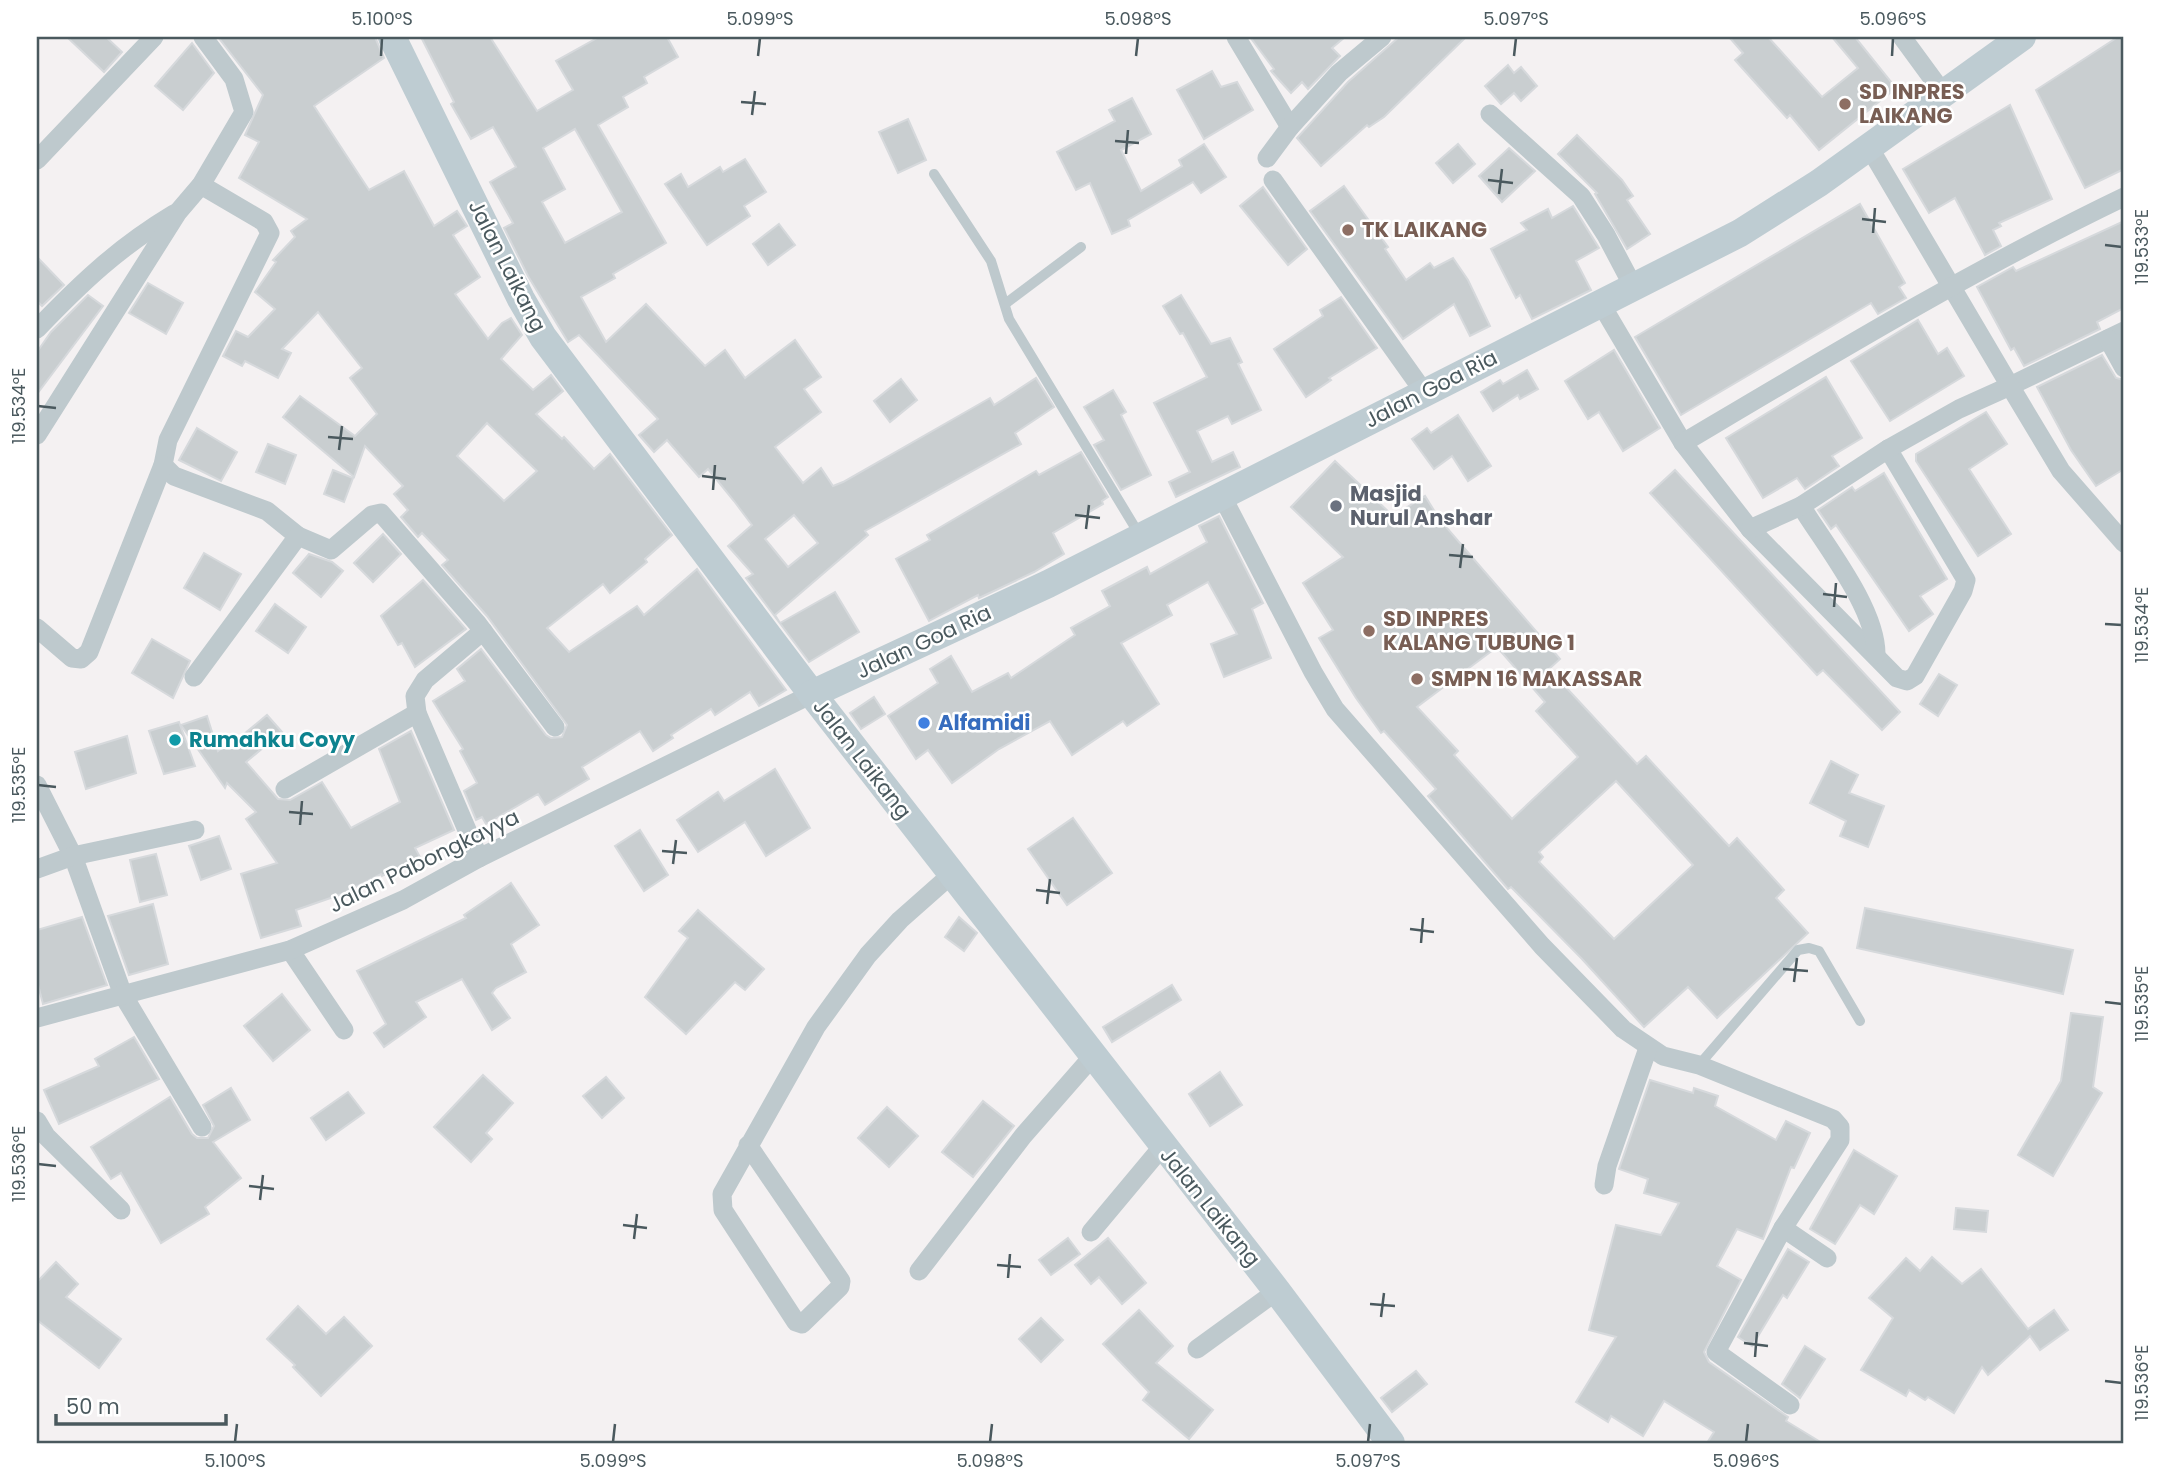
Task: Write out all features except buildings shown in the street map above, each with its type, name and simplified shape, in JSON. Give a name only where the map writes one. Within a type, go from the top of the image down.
[{"type":"main road","name":"Jalan Laikang","points":[[392,37],[521,299],[543,337],[812,694],[1162,1147],[1278,1291],[1391,1443]]},
{"type":"main road","name":"Jalan Goa Ria","points":[[812,694],[1141,537],[1634,288],[1773,214],[2022,37]]},
{"type":"street","points":[[37,160],[154,37]]},
{"type":"street","points":[[37,435],[178,212],[201,185],[244,112],[234,79],[203,37]]},
{"type":"street","points":[[1236,37],[1290,127]]},
{"type":"street","points":[[1267,158],[1290,127],[1339,74],[1382,37]]},
{"type":"street","points":[[1902,37],[1943,93]]},
{"type":"street","points":[[1490,114],[1581,196],[1606,235],[1634,288]]},
{"type":"street","points":[[1869,147],[2061,471],[2124,543]]},
{"type":"street","points":[[1273,180],[1344,275],[1424,392]]},
{"type":"street","points":[[37,628],[72,658],[81,659],[89,652],[163,465],[168,440],[270,233],[264,222],[201,185]]},
{"type":"street","points":[[1683,443],[1952,285],[2032,241],[2124,197]]},
{"type":"street","points":[[37,329],[83,280],[130,241],[178,212]]},
{"type":"street","points":[[1601,304],[1683,443],[1750,529],[1897,678],[1907,681],[1915,676],[1963,591],[1966,580],[1888,449]]},
{"type":"street","points":[[1750,529],[1801,506],[1888,449],[1959,409],[2116,335],[2124,368]]},
{"type":"street","points":[[163,465],[174,476],[267,511],[298,536],[331,550],[372,515],[381,513],[483,631],[555,727]]},
{"type":"street","points":[[1222,496],[1313,672],[1352,730],[1542,946],[1623,1029],[1663,1056],[1699,1065],[1833,1119],[1840,1127],[1840,1140],[1783,1228],[1716,1352],[1790,1405]]},
{"type":"street","points":[[1801,506],[1860,601],[1872,628],[1876,654]]},
{"type":"street","points":[[194,677],[298,536]]},
{"type":"street","points":[[479,858],[416,713],[415,696],[425,680],[483,631]]},
{"type":"street","name":"Jalan Pabongkayya","points":[[37,1018],[290,950],[403,900],[479,858],[812,694]]},
{"type":"street","points":[[285,789],[416,713]]},
{"type":"street","points":[[39,792],[73,856],[123,995],[202,1127]]},
{"type":"street","points":[[37,869],[73,856],[195,830]]},
{"type":"street","points":[[748,1145],[841,1281],[841,1287],[802,1324],[796,1322],[723,1210],[722,1194],[748,1145],[797,1057],[852,974],[900,920],[952,874]]},
{"type":"street","points":[[290,950],[344,1030]]},
{"type":"street","points":[[1604,1185],[1607,1166],[1648,1048]]},
{"type":"street","points":[[919,1270],[1023,1136],[1093,1056]]},
{"type":"street","points":[[37,1121],[46,1136],[121,1210]]},
{"type":"street","points":[[1091,1232],[1162,1147]]},
{"type":"street","points":[[1783,1228],[1827,1258]]},
{"type":"street","points":[[1197,1349],[1278,1291]]},
{"type":"lane","points":[[934,174],[991,261],[1009,319],[1141,537]]},
{"type":"lane","points":[[1004,304],[1081,247]]},
{"type":"lane","points":[[1699,1065],[1798,950],[1809,948],[1819,951],[1860,1021]]},
{"type":"place","name":"SD INPRES LAIKANG","points":[[1845,104]]},
{"type":"place","name":"TK LAIKANG","points":[[1348,230]]},
{"type":"place","name":"Masjid Nurul Anshar","points":[[1336,506]]},
{"type":"place","name":"SD INPRES KALANG TUBUNG 1","points":[[1369,631]]},
{"type":"place","name":"SMPN 16 MAKASSAR","points":[[1417,679]]},
{"type":"place","name":"Alfamidi","points":[[924,723]]},
{"type":"place","name":"Rumahku Coyy","points":[[175,740]]}]
